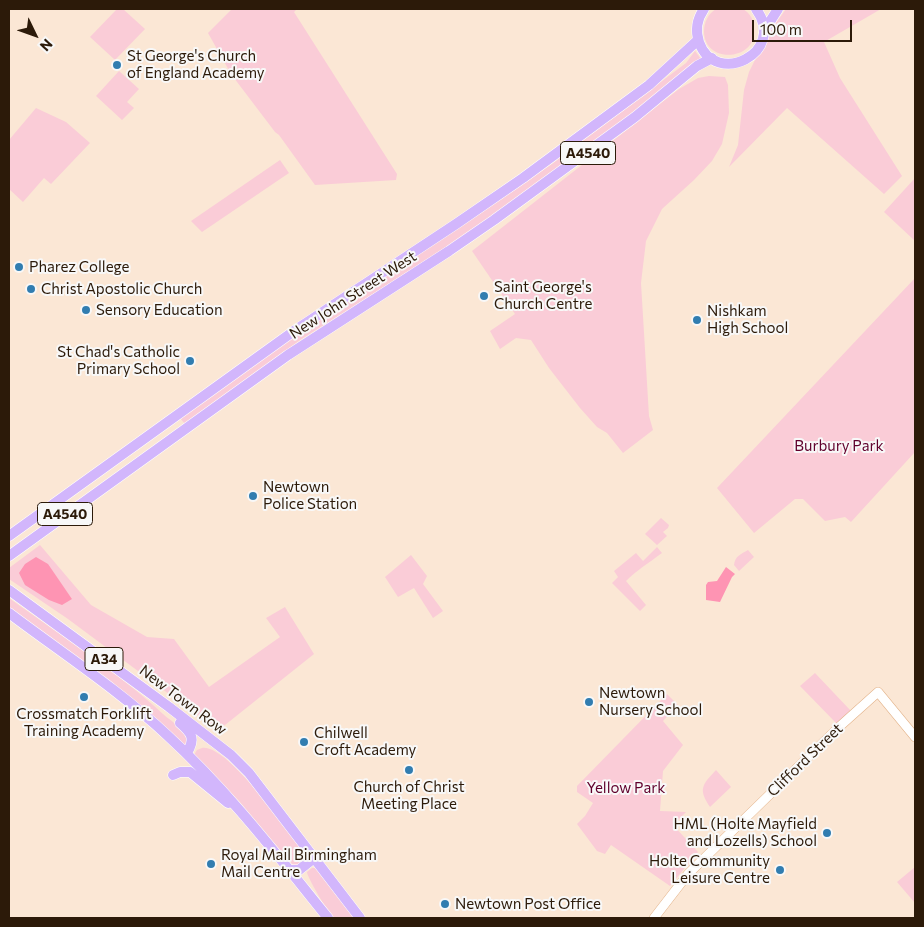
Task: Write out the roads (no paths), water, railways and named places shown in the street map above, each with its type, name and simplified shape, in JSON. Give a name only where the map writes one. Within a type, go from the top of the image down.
[{"type":"highway","points":[[704,9],[697,22],[698,40],[701,47],[712,58],[724,63],[734,64],[744,61],[759,48],[764,32],[778,9]]},
{"type":"highway","points":[[756,9],[763,23],[764,32]]},
{"type":"highway","name":"New John Street West","points":[[9,536],[294,330],[523,178],[648,85],[698,40]]},
{"type":"highway","name":"New John Street West","points":[[9,556],[306,342],[449,251],[494,220],[635,117],[698,66],[712,58]]},
{"type":"highway","name":"New Town Row","points":[[9,590],[231,755],[249,773],[314,858]]},
{"type":"highway","name":"A34","points":[[9,613],[122,696],[187,753],[295,870]]},
{"type":"highway","points":[[147,691],[161,707],[186,727],[193,743],[187,753]]},
{"type":"highway","points":[[187,753],[206,743],[213,742]]},
{"type":"highway","points":[[173,775],[180,772],[190,772],[224,800],[246,815]]},
{"type":"highway","points":[[314,858],[295,870],[317,895],[325,915]]},
{"type":"highway","name":"A34","points":[[314,858],[360,918]]},
{"type":"main road","name":"Clifford Street","points":[[654,918],[688,874],[839,727],[878,692],[915,737]]},
{"type":"place","name":"St George's Church of England Academy","points":[[117,65]]},
{"type":"place","name":"Pharez College","points":[[19,267]]},
{"type":"place","name":"Christ Apostolic Church","points":[[31,289]]},
{"type":"place","name":"Saint George's Church Centre","points":[[484,296]]},
{"type":"place","name":"Sensory Education","points":[[86,310]]},
{"type":"place","name":"Nishkam High School","points":[[697,320]]},
{"type":"place","name":"St Chad's Catholic Primary School","points":[[190,361]]},
{"type":"place","name":"Newtown Police Station","points":[[253,496]]},
{"type":"place","name":"Crossmatch Forklift Training Academy","points":[[84,697]]},
{"type":"place","name":"Newtown Nursery School","points":[[589,702]]},
{"type":"place","name":"Chilwell Croft Academy","points":[[304,742]]},
{"type":"place","name":"Church of Christ Meeting Place","points":[[409,770]]},
{"type":"place","name":"HML (Holte Mayfield and Lozells) School","points":[[827,833]]},
{"type":"place","name":"Royal Mail Birmingham Mail Centre","points":[[211,864]]},
{"type":"place","name":"Holte Community Leisure Centre","points":[[780,870]]},
{"type":"place","name":"Newtown Post Office","points":[[445,904]]},
{"type":"park label","name":"Burbury Park","points":[[839,446]]},
{"type":"park label","name":"Yellow Park","points":[[626,788]]}]
